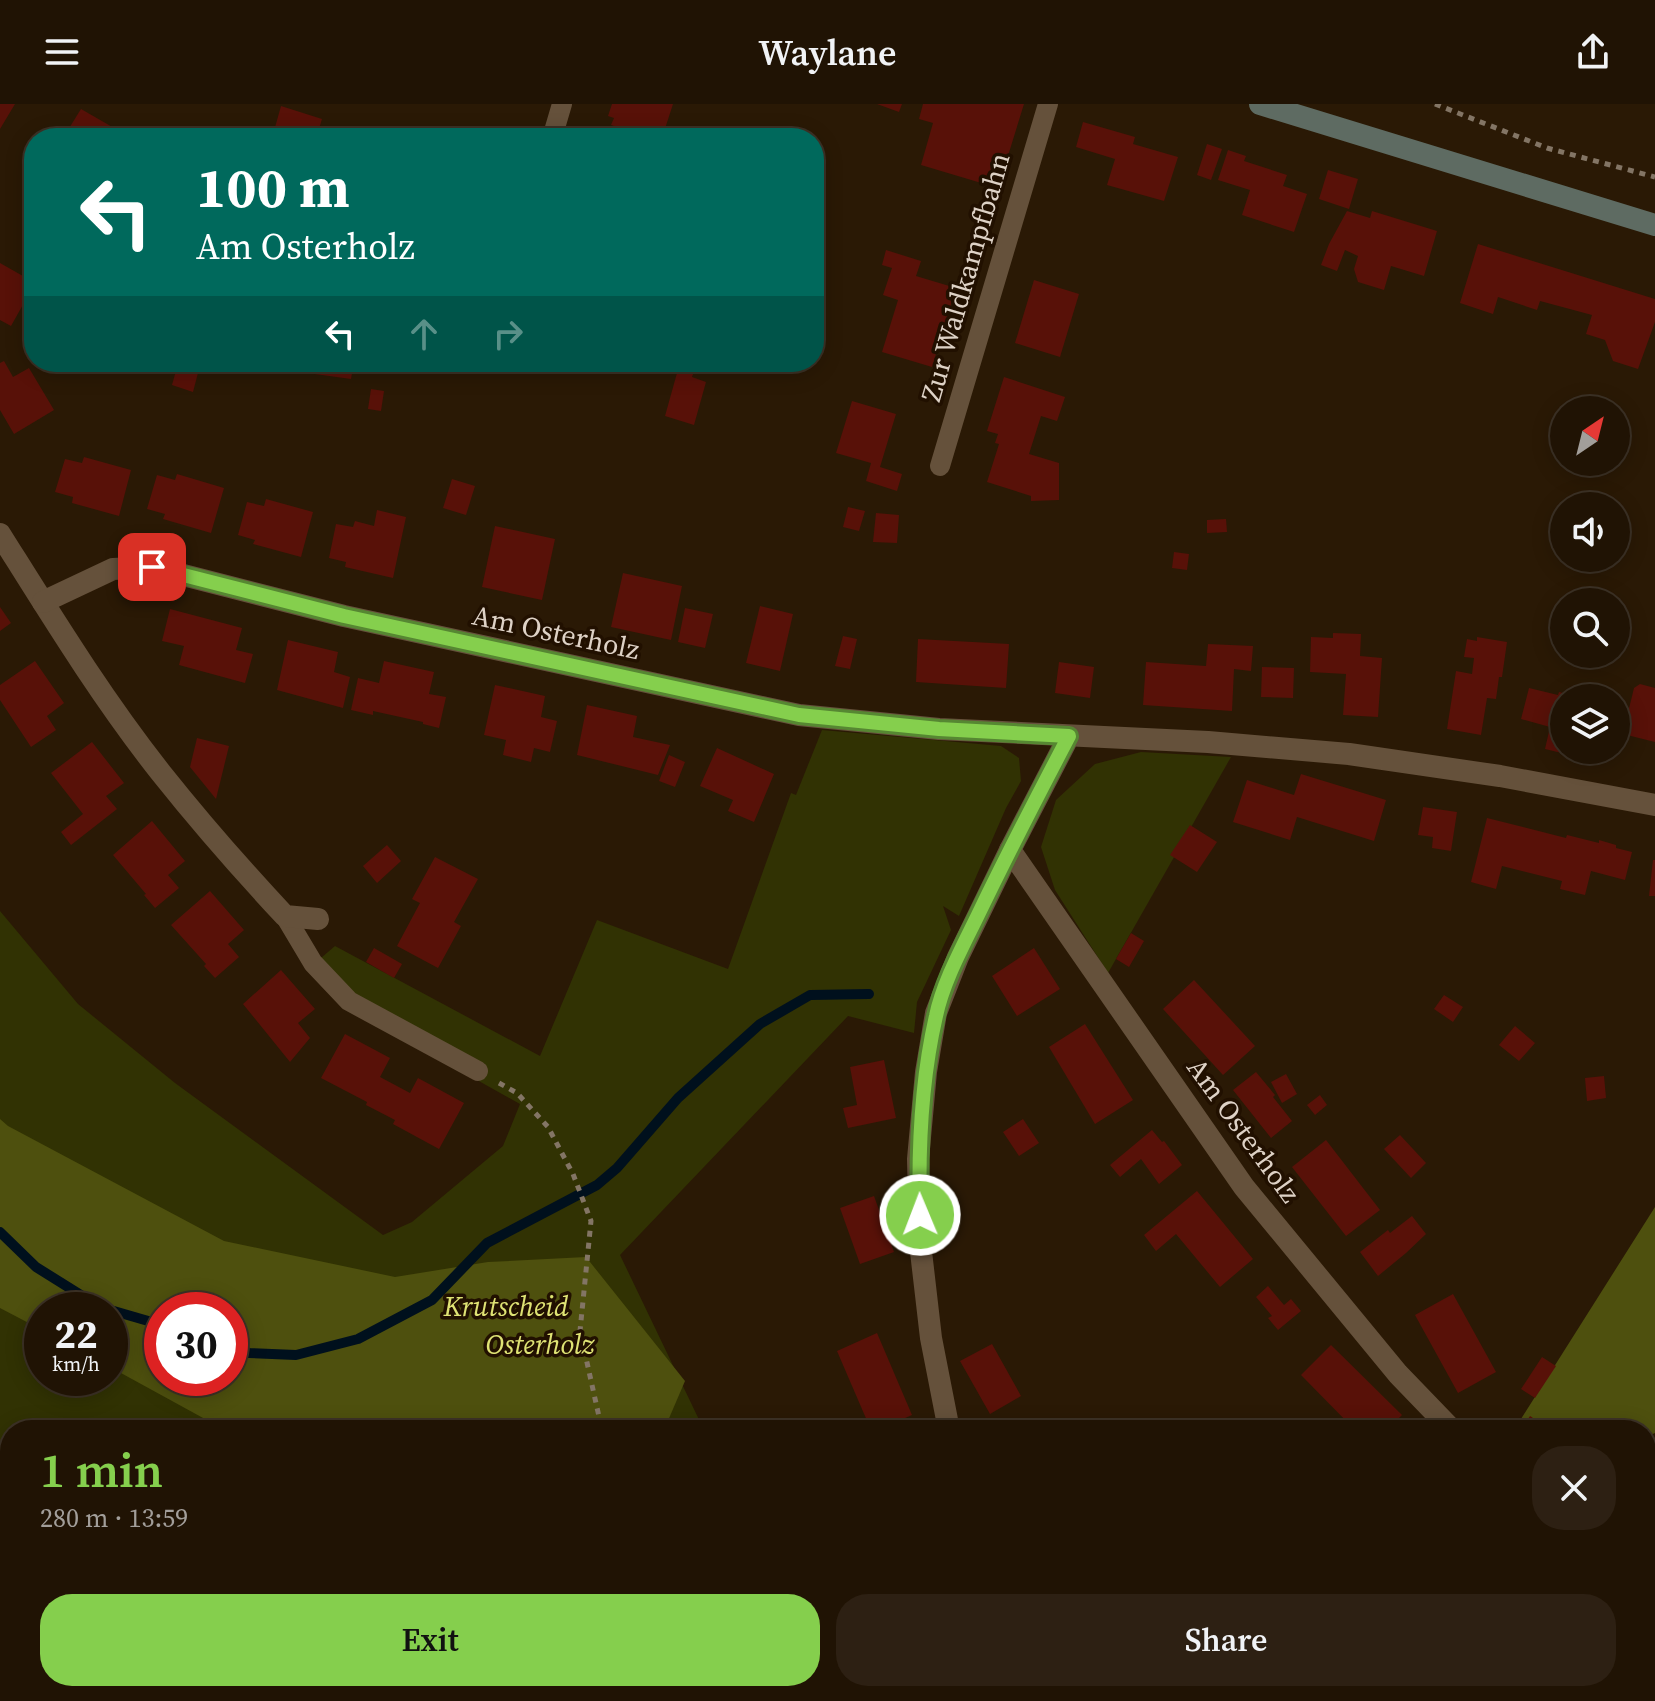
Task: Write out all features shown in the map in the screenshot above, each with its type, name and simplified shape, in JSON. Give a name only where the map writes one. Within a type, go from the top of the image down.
[{"type":"main road","points":[[1260,104],[1655,225]]},
{"type":"street","points":[[0,534],[92,677],[160,772],[285,916],[318,919]]},
{"type":"street","name":"Am Osterholz","points":[[43,602],[113,569],[152,567],[344,616],[799,715],[939,729],[1208,742],[1349,754],[1500,776],[1655,805]]},
{"type":"street","points":[[947,1420],[931,1338],[920,1243],[918,1159],[926,1072],[936,1013],[958,957],[1069,736]]},
{"type":"street","name":"Am Osterholz","points":[[1010,850],[1244,1187],[1398,1374],[1442,1420]]},
{"type":"lane","points":[[555,128],[562,104]]},
{"type":"lane","name":"Zur Waldkampfbahn","points":[[940,466],[1048,104]]},
{"type":"lane","points":[[285,916],[313,963],[349,1001],[478,1071]]},
{"type":"path","points":[[1435,104],[1547,148],[1655,177]]},
{"type":"path","points":[[478,1071],[517,1093],[548,1127],[573,1174],[591,1221],[580,1331],[600,1420]]},
{"type":"green space","name":"Krutscheid","points":[[822,730],[1001,746],[1019,758],[1021,781],[959,916],[943,906],[951,930],[917,1002],[914,1033],[848,1016],[620,1255],[699,1420],[0,1420],[0,911],[78,1004],[175,1083],[383,1235],[412,1222],[503,1146],[520,1104],[477,1080],[485,1064],[353,994],[321,958],[335,946],[540,1056],[597,920],[728,969],[791,793],[796,795]]},
{"type":"green space","points":[[1141,752],[1231,757],[1108,973],[1055,890],[1041,847],[1056,800],[1095,764]]},
{"type":"green space","name":"Osterholz","points":[[0,1119],[224,1241],[395,1277],[488,1262],[586,1257],[685,1381],[668,1420],[207,1420],[163,1396],[248,1396],[248,1292],[144,1292],[144,1386],[128,1377],[128,1292],[24,1292],[24,1321],[0,1308]]},
{"type":"green space","points":[[1655,1207],[1655,1420],[1520,1420]]},
{"type":"building","points":[[0,104],[15,104],[0,129]]},
{"type":"building","points":[[612,104],[673,104],[665,128],[621,128],[611,125],[614,118],[608,116]]},
{"type":"building","points":[[877,104],[902,104],[899,112]]},
{"type":"building","points":[[923,104],[1024,104],[998,188],[921,165],[933,123],[919,119]]},
{"type":"building","points":[[281,106],[322,119],[319,128],[275,128]]},
{"type":"building","points":[[81,109],[114,128],[69,128]]},
{"type":"building","points":[[1083,122],[1135,137],[1133,144],[1178,157],[1164,201],[1107,185],[1115,159],[1076,147]]},
{"type":"building","points":[[1207,144],[1222,149],[1211,180],[1197,175]]},
{"type":"building","points":[[1228,150],[1246,156],[1244,161],[1287,175],[1283,186],[1307,194],[1294,232],[1242,215],[1250,190],[1218,180]]},
{"type":"building","points":[[1328,170],[1358,179],[1349,209],[1319,199]]},
{"type":"building","points":[[1347,211],[1370,218],[1372,211],[1437,231],[1424,276],[1391,266],[1384,290],[1358,282],[1354,269],[1358,256],[1345,250],[1337,271],[1321,265]]},
{"type":"building","points":[[1478,244],[1655,299],[1655,322],[1638,369],[1613,361],[1605,340],[1586,334],[1592,315],[1540,301],[1537,310],[1498,297],[1493,314],[1460,303]]},
{"type":"building","points":[[886,250],[921,261],[916,276],[956,288],[932,367],[882,352],[898,300],[883,295],[892,268],[882,265]]},
{"type":"building","points":[[0,263],[24,277],[24,303],[11,326],[0,320]]},
{"type":"building","points":[[1034,280],[1079,294],[1060,357],[1015,343]]},
{"type":"building","points":[[4,361],[13,377],[24,371],[31,372],[54,410],[14,434],[0,410],[0,363]]},
{"type":"building","points":[[176,372],[198,373],[193,392],[172,385]]},
{"type":"building","points":[[300,372],[352,372],[351,379]]},
{"type":"building","points":[[674,372],[694,372],[692,377],[706,382],[694,425],[665,416],[677,373]]},
{"type":"building","points":[[1004,377],[1065,397],[1057,421],[1041,416],[1029,454],[1059,463],[1059,500],[1031,501],[1031,496],[987,482],[999,444],[995,443],[998,434],[987,431]]},
{"type":"building","points":[[371,389],[384,391],[381,411],[368,409]]},
{"type":"building","points":[[852,401],[896,414],[880,467],[902,474],[897,491],[866,481],[871,463],[836,453]]},
{"type":"building","points":[[84,457],[131,470],[119,516],[72,503],[73,497],[55,492],[65,459],[82,463]]},
{"type":"building","points":[[177,474],[224,488],[211,533],[163,519],[165,514],[147,509],[157,475],[175,480]]},
{"type":"building","points":[[452,479],[475,486],[466,515],[443,508]]},
{"type":"building","points":[[266,499],[313,512],[301,557],[253,544],[255,540],[238,535],[247,502],[264,506]]},
{"type":"building","points":[[848,507],[865,511],[859,531],[843,527]]},
{"type":"building","points":[[377,510],[406,517],[393,578],[345,567],[346,562],[329,558],[336,524],[353,527],[355,521],[374,526]]},
{"type":"building","points":[[876,513],[899,515],[897,543],[873,542]]},
{"type":"building","points":[[1226,519],[1227,532],[1207,533],[1207,520]]},
{"type":"building","points":[[495,526],[555,539],[542,600],[482,587]]},
{"type":"building","points":[[1174,552],[1189,554],[1187,570],[1172,568]]},
{"type":"building","points":[[623,573],[682,586],[671,640],[611,627]]},
{"type":"building","points":[[760,606],[793,614],[780,671],[746,663]]},
{"type":"building","points":[[0,607],[11,623],[0,631]]},
{"type":"building","points":[[685,608],[713,614],[705,648],[678,642]]},
{"type":"building","points":[[170,609],[242,628],[236,650],[253,654],[245,683],[179,665],[184,646],[162,641]]},
{"type":"building","points":[[1333,633],[1361,634],[1360,656],[1382,658],[1378,717],[1343,715],[1346,674],[1310,672],[1311,637],[1333,638]]},
{"type":"building","points":[[843,636],[857,639],[850,669],[835,666]]},
{"type":"building","points":[[1477,637],[1507,642],[1496,699],[1487,698],[1481,735],[1447,729],[1456,671],[1472,674],[1474,658],[1464,657],[1467,639],[1477,641]]},
{"type":"building","points":[[918,639],[1009,644],[1006,688],[916,682]]},
{"type":"building","points":[[288,640],[338,652],[334,672],[350,677],[343,708],[277,690]]},
{"type":"building","points":[[1208,644],[1253,646],[1251,671],[1234,669],[1232,711],[1143,705],[1146,662],[1206,666]]},
{"type":"building","points":[[35,661],[64,703],[47,716],[56,730],[31,747],[0,700],[0,685]]},
{"type":"building","points":[[384,661],[434,672],[429,694],[446,697],[439,728],[373,711],[373,715],[351,710],[358,678],[379,683]]},
{"type":"building","points":[[1059,662],[1094,667],[1090,698],[1055,693]]},
{"type":"building","points":[[1262,667],[1294,668],[1293,698],[1261,697]]},
{"type":"building","points":[[1640,684],[1655,688],[1655,742],[1630,736],[1630,704],[1634,688]]},
{"type":"building","points":[[495,685],[545,696],[541,717],[557,721],[550,752],[534,748],[531,762],[503,755],[506,740],[484,735]]},
{"type":"building","points":[[1529,688],[1550,693],[1550,727],[1521,719]]},
{"type":"building","points":[[587,705],[637,716],[633,737],[670,745],[658,775],[577,755]]},
{"type":"building","points":[[1550,727],[1550,750],[1545,749]]},
{"type":"building","points":[[197,738],[229,746],[216,799],[190,767]]},
{"type":"building","points":[[92,742],[124,783],[106,796],[117,809],[71,845],[61,832],[83,814],[51,773]]},
{"type":"building","points":[[717,748],[774,774],[754,822],[728,811],[733,800],[700,786]]},
{"type":"building","points":[[669,755],[685,762],[675,787],[659,781]]},
{"type":"building","points":[[1301,774],[1386,800],[1374,841],[1297,817],[1290,840],[1233,822],[1247,780],[1294,795]]},
{"type":"building","points":[[1423,807],[1457,812],[1451,851],[1432,848],[1433,837],[1418,835]]},
{"type":"building","points":[[1487,818],[1566,838],[1567,835],[1599,843],[1599,840],[1632,852],[1625,880],[1591,871],[1585,895],[1560,889],[1562,881],[1502,866],[1496,889],[1471,882]]},
{"type":"building","points":[[152,821],[185,861],[168,875],[179,888],[155,908],[113,855]]},
{"type":"building","points":[[1190,825],[1217,842],[1197,872],[1170,855]]},
{"type":"building","points":[[387,845],[401,861],[377,883],[363,866]]},
{"type":"building","points":[[435,857],[478,879],[454,922],[461,926],[438,968],[397,946],[420,903],[412,899]]},
{"type":"building","points":[[1653,860],[1655,896],[1649,896]]},
{"type":"building","points":[[210,891],[244,930],[228,944],[239,957],[215,978],[171,925]]},
{"type":"building","points":[[1131,933],[1144,941],[1129,967],[1116,959]]},
{"type":"building","points":[[374,948],[402,964],[394,978],[366,962]]},
{"type":"building","points":[[1034,948],[1060,989],[1017,1016],[992,976]]},
{"type":"building","points":[[281,970],[315,1009],[298,1023],[310,1038],[290,1062],[243,1004]]},
{"type":"building","points":[[1194,980],[1255,1046],[1223,1075],[1163,1009]]},
{"type":"building","points":[[1444,995],[1463,1007],[1453,1022],[1434,1009]]},
{"type":"building","points":[[1085,1024],[1133,1100],[1095,1124],[1049,1047]]},
{"type":"building","points":[[1515,1026],[1535,1043],[1519,1061],[1499,1045]]},
{"type":"building","points":[[345,1034],[390,1058],[380,1077],[410,1093],[418,1078],[464,1103],[439,1149],[393,1124],[395,1120],[366,1105],[367,1102],[321,1078]]},
{"type":"building","points":[[884,1060],[896,1118],[848,1128],[843,1108],[857,1105],[850,1067]]},
{"type":"building","points":[[1256,1072],[1292,1121],[1271,1138],[1233,1090]]},
{"type":"building","points":[[1286,1074],[1297,1094],[1282,1103],[1271,1082]]},
{"type":"building","points":[[1604,1076],[1606,1098],[1587,1101],[1585,1078]]},
{"type":"building","points":[[1320,1095],[1327,1105],[1315,1115],[1307,1105]]},
{"type":"building","points":[[1023,1119],[1039,1143],[1019,1156],[1003,1132]]},
{"type":"building","points":[[1152,1130],[1182,1165],[1159,1184],[1141,1159],[1120,1177],[1110,1165]]},
{"type":"building","points":[[1400,1135],[1426,1163],[1411,1178],[1384,1149]]},
{"type":"building","points":[[1326,1140],[1380,1210],[1346,1236],[1292,1167]]},
{"type":"building","points":[[1197,1191],[1253,1259],[1220,1287],[1176,1234],[1156,1251],[1144,1235]]},
{"type":"building","points":[[874,1196],[894,1252],[860,1264],[840,1208]]},
{"type":"building","points":[[1412,1216],[1426,1234],[1378,1276],[1360,1252]]},
{"type":"building","points":[[1268,1286],[1284,1305],[1291,1299],[1301,1311],[1278,1330],[1268,1318],[1272,1316],[1256,1297]]},
{"type":"building","points":[[1453,1294],[1496,1372],[1458,1393],[1415,1315]]},
{"type":"building","points":[[877,1333],[912,1415],[901,1420],[867,1420],[837,1351]]},
{"type":"building","points":[[992,1344],[1021,1396],[990,1414],[960,1361]]},
{"type":"building","points":[[1331,1345],[1402,1415],[1397,1420],[1345,1420],[1301,1375]]},
{"type":"building","points":[[1542,1357],[1556,1366],[1535,1398],[1521,1389]]},
{"type":"waterway","points":[[248,1353],[296,1355],[358,1339],[432,1300],[487,1243],[597,1185],[617,1168],[678,1098],[760,1024],[810,995],[869,994]]},
{"type":"waterway","points":[[0,1232],[36,1267],[100,1307],[144,1320]]},
{"type":"route","points":[[152,567],[344,616],[799,715],[939,729],[1069,736],[958,957],[936,1013],[926,1072],[918,1159],[920,1215]]}]
